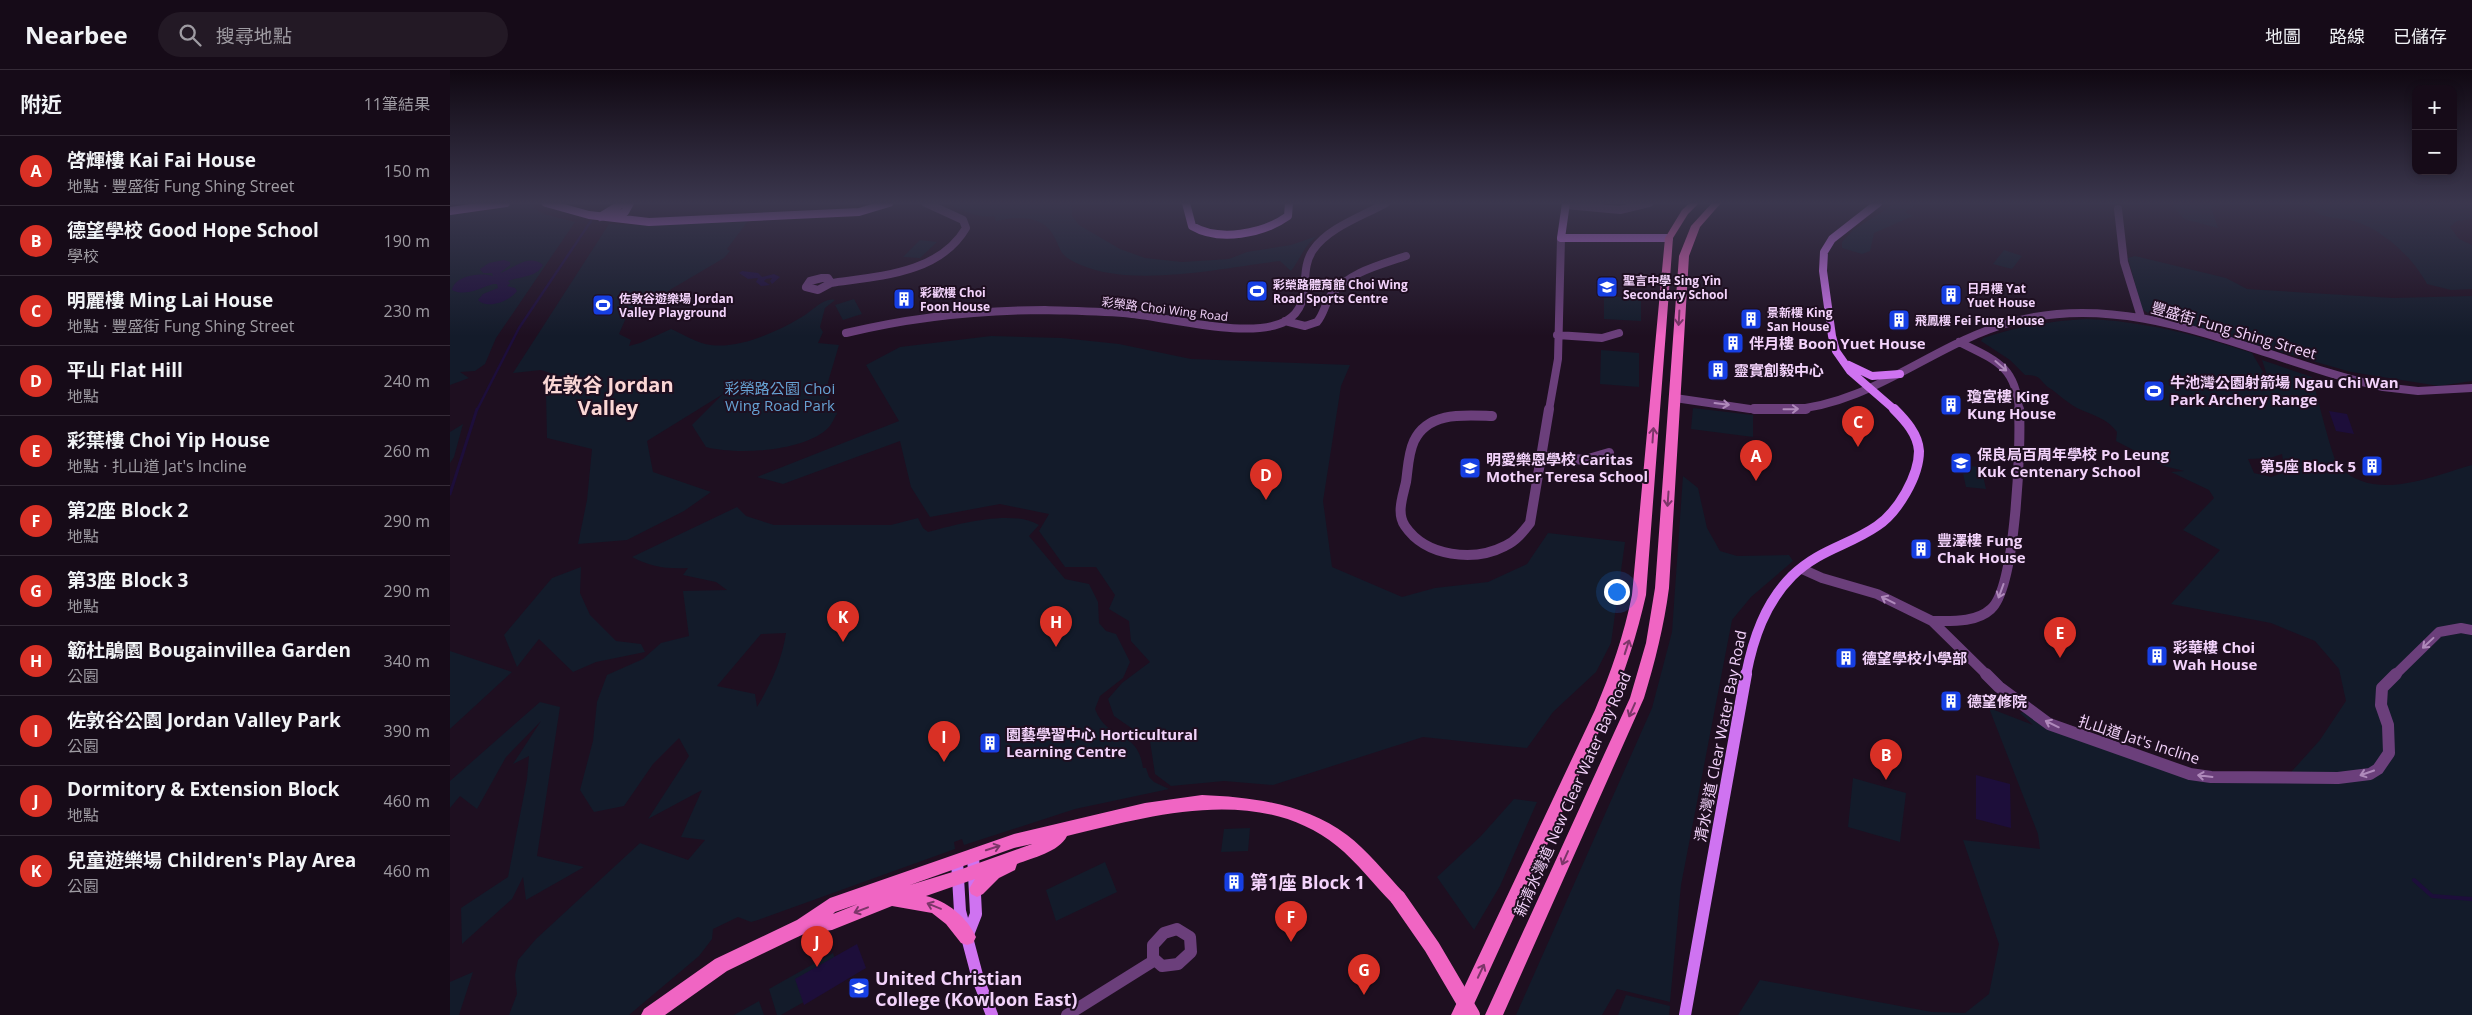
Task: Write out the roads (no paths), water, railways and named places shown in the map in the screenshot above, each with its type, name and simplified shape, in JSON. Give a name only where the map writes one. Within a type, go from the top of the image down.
[{"type":"main road","name":"新清水灣道 New Clear Water Bay Road","points":[[1460,1015],[1602,710],[1620,668],[1631,633],[1639,595],[1646,529],[1668,247]]},
{"type":"main road","name":"新清水灣道 New Clear Water Bay Road","points":[[1494,1015],[1637,698],[1650,656],[1658,620],[1662,588],[1681,283],[1687,247]]},
{"type":"main road","name":"清水灣道 Clear Water Bay Road","points":[[1685,1015],[1731,759],[1756,638],[1773,599],[1802,569],[1836,545],[1883,522],[1899,500],[1916,468],[1918,449],[1915,433],[1910,425],[1870,390],[1842,361],[1833,337],[1824,281],[1824,253],[1828,247]]},
{"type":"main road","points":[[1842,361],[1872,376],[1900,374]]},
{"type":"main road","points":[[974,863],[1014,841],[1068,830],[1146,810],[1202,802],[1240,802],[1272,808],[1300,817],[1329,831],[1355,852],[1398,898],[1432,947],[1472,1015]]},
{"type":"main road","points":[[977,889],[993,873],[1040,848],[1068,830]]},
{"type":"main road","points":[[803,926],[832,922],[974,863],[1040,848]]},
{"type":"main road","points":[[967,937],[976,914],[977,889],[974,863]]},
{"type":"main road","points":[[650,1015],[721,965],[803,926],[830,906],[958,869]]},
{"type":"main road","points":[[958,869],[960,910],[978,979],[992,1015]]},
{"type":"main road","points":[[890,899],[923,902],[939,907],[949,913],[967,937]]},
{"type":"street","points":[[831,283],[916,267],[940,257],[953,247]]},
{"type":"street","points":[[1285,321],[1298,309],[1304,299],[1307,266],[1312,251],[1317,247]]},
{"type":"street","points":[[1492,416],[1448,416],[1427,425],[1418,434],[1413,444],[1401,508],[1403,521],[1416,539],[1441,551],[1461,554],[1491,552],[1514,541],[1524,533],[1530,523],[1558,359],[1556,335],[1561,247]]},
{"type":"street","points":[[2122,247],[2124,262],[2141,317]]},
{"type":"street","points":[[1285,321],[1304,326],[1317,322],[1327,300],[1346,282],[1374,268],[1406,256]]},
{"type":"street","name":"彩榮路 Choi Wing Road","points":[[846,333],[906,319],[960,314],[1031,311],[1136,314],[1244,330],[1256,329],[1285,321]]},
{"type":"street","name":"豐盛街 Fung Shing Street","points":[[1675,398],[1793,410],[1826,406],[1870,390],[1959,342],[2004,325],[2038,316],[2092,313],[2141,317],[2202,333],[2364,382],[2407,391],[2440,392],[2472,388]]},
{"type":"street","points":[[1556,335],[1602,338],[1619,333]]},
{"type":"street","points":[[1932,621],[1967,620],[1980,615],[1996,605],[2005,578],[2021,456],[2021,431],[2016,382],[1994,360],[1959,342]]},
{"type":"street","points":[[1542,456],[1585,460],[1609,453]]},
{"type":"street","name":"扎山道 Jat's Incline","points":[[1802,569],[1822,578],[1877,594],[1932,621],[1999,687],[2049,724],[2190,774],[2212,777],[2338,778],[2370,774],[2378,769],[2389,753],[2388,724],[2381,705],[2382,688],[2439,632],[2460,628],[2472,630]]},
{"type":"street","points":[[1067,1015],[1155,960]]},
{"type":"waterway","points":[[477,410],[519,328],[573,247]]},
{"type":"waterway","points":[[450,494],[477,409]]},
{"type":"waterway","points":[[2414,880],[2432,896],[2472,899]]},
{"type":"place","name":"聖言中學 Sing Yin Secondary School","points":[[1607,287]]},
{"type":"place","name":"彩榮路體育館 Choi Wing Road Sports Centre","points":[[1257,291]]},
{"type":"place","name":"日月樓 Yat Yuet House","points":[[1951,295]]},
{"type":"place","name":"彩歡樓 Choi Foon House","points":[[904,299]]},
{"type":"place","name":"佐敦谷遊樂場 Jordan Valley Playground","points":[[603,305]]},
{"type":"place","name":"景新樓 King San House","points":[[1751,319]]},
{"type":"place","name":"飛鳳樓 Fei Fung House","points":[[1899,320]]},
{"type":"place","name":"伴月樓 Boon Yuet House","points":[[1733,343]]},
{"type":"place","name":"靈實創毅中心","points":[[1718,370]]},
{"type":"place","name":"牛池灣公園射箭場 Ngau Chi Wan Park Archery Range","points":[[2154,391]]},
{"type":"place","name":"瓊宮樓 King Kung House","points":[[1951,405]]},
{"type":"place","name":"明麗樓 Ming Lai House","points":[[1858,447]]},
{"type":"place","name":"保良局百周年學校 Po Leung Kuk Centenary School","points":[[1961,463]]},
{"type":"place","name":"第5座 Block 5","points":[[2372,466]]},
{"type":"place","name":"明愛樂恩學校 Caritas Mother Teresa School","points":[[1470,468]]},
{"type":"place","name":"啓輝樓 Kai Fai House","points":[[1756,481]]},
{"type":"place","name":"平山 Flat Hill","points":[[1266,500]]},
{"type":"place","name":"豐澤樓 Fung Chak House","points":[[1921,549]]},
{"type":"place","name":"兒童遊樂場 Children's Play Area","points":[[843,642]]},
{"type":"place","name":"簕杜鵑園 Bougainvillea Garden","points":[[1056,647]]},
{"type":"place","name":"彩華樓 Choi Wah House","points":[[2157,656]]},
{"type":"place","name":"德望學校小學部","points":[[1846,658]]},
{"type":"place","name":"彩葉樓 Choi Yip House","points":[[2060,658]]},
{"type":"place","name":"德望修院","points":[[1951,701]]},
{"type":"place","name":"園藝學習中心 Horticultural Learning Centre","points":[[990,743]]},
{"type":"place","name":"佐敦谷公園 Jordan Valley Park","points":[[944,762]]},
{"type":"place","name":"德望學校 Good Hope School","points":[[1886,780]]},
{"type":"place","name":"第1座 Block 1","points":[[1234,882]]},
{"type":"place","name":"第2座 Block 2","points":[[1291,942]]},
{"type":"place","name":"Dormitory & Extension Block","points":[[817,967]]},
{"type":"place","name":"United Christian College (Kowloon East)","points":[[859,988]]},
{"type":"place","name":"第3座 Block 3","points":[[1364,995]]},
{"type":"district","name":"佐敦谷 Jordan Valley","points":[[608,396]]},
{"type":"park label","name":"彩榮路公園 Choi Wing Road Park","points":[[780,396]]}]
